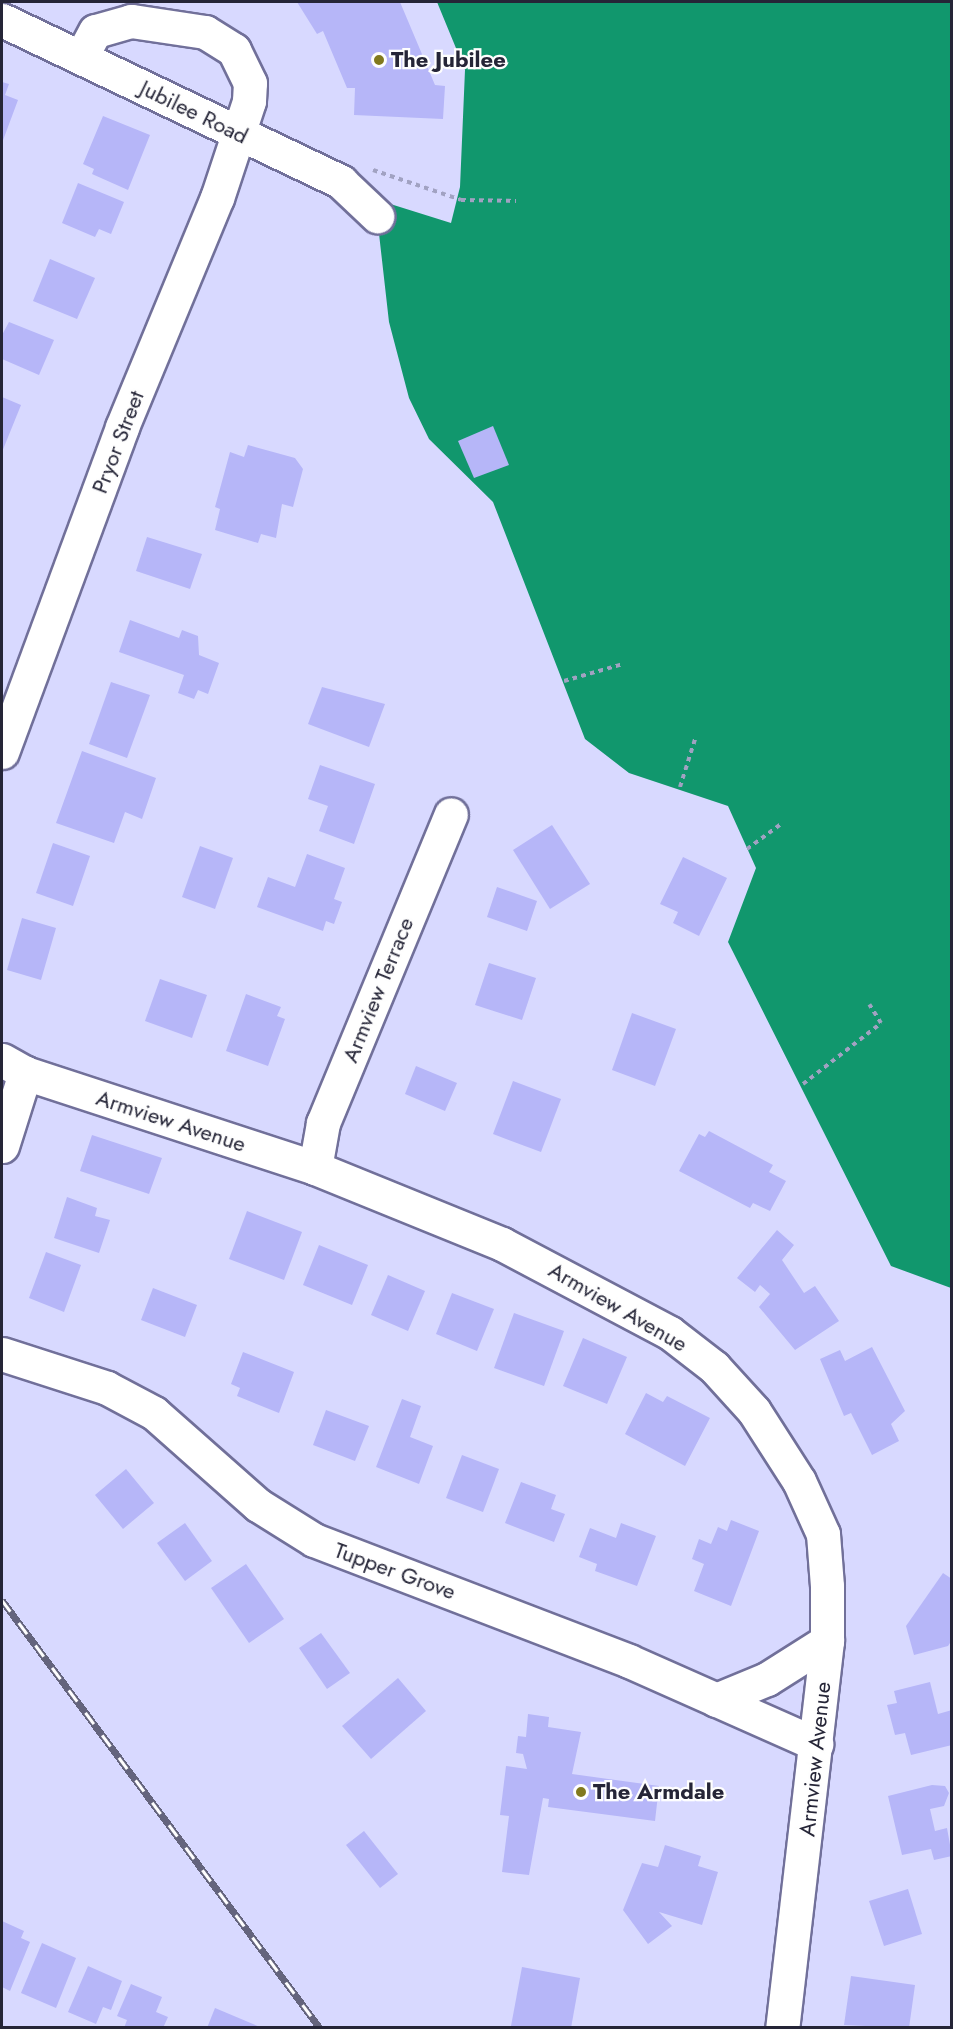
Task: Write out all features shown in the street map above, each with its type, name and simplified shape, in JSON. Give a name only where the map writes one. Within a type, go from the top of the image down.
[{"type":"street","name":"Jubilee Road","points":[[2,20],[341,182],[377,216]]},
{"type":"street","name":"Pryor Street","points":[[2,752],[239,134],[250,83],[223,39],[131,21],[95,31],[81,57]]},
{"type":"street","name":"Armview Terrace","points":[[315,1168],[323,1123],[451,814]]},
{"type":"street","name":"Armview Avenue","points":[[13,1067],[315,1168],[578,1280],[670,1333],[714,1367],[754,1411],[799,1481],[823,1534],[827,1641],[782,2028]]},
{"type":"street","points":[[2,1146],[13,1067]]},
{"type":"street","name":"Tupper Grove","points":[[2,1354],[107,1388],[154,1413],[258,1505],[314,1540],[716,1700],[816,1744]]},
{"type":"street","points":[[716,1700],[767,1679],[827,1641]]},
{"type":"path","points":[[341,182],[377,169],[461,200],[516,201]]},
{"type":"path","points":[[564,681],[623,664]]},
{"type":"path","points":[[680,787],[695,739]]},
{"type":"path","points":[[747,849],[781,824]]},
{"type":"path","points":[[803,1084],[881,1023],[869,1004]]},
{"type":"shaded area","points":[[437,2],[951,2],[951,1288],[891,1266],[728,942],[756,868],[728,806],[629,773],[585,739],[493,502],[429,439],[409,398],[389,322],[377,216],[384,202],[451,223],[460,187],[465,70]]},
{"type":"building","name":"The Jubilee","points":[[297,2],[400,2],[435,85],[445,86],[443,119],[354,115],[355,88],[347,88],[323,31],[317,34]]},
{"type":"building","points":[[2,82],[9,84],[5,95],[18,100],[2,143]]},
{"type":"building","points":[[103,116],[150,135],[128,190],[92,174],[94,169],[83,164]]},
{"type":"building","points":[[78,183],[124,202],[111,234],[99,229],[95,237],[62,223]]},
{"type":"building","points":[[50,259],[95,278],[77,319],[33,301]]},
{"type":"building","points":[[9,322],[54,340],[39,375],[2,359],[2,335]]},
{"type":"building","points":[[2,397],[21,405],[2,452]]},
{"type":"building","points":[[493,426],[509,465],[474,478],[458,441]]},
{"type":"building","points":[[248,445],[295,458],[303,469],[293,507],[282,504],[276,538],[261,534],[258,543],[215,530],[220,509],[215,507],[230,452],[244,457]]},
{"type":"building","points":[[147,537],[202,554],[190,589],[136,571]]},
{"type":"building","points":[[130,620],[179,638],[182,630],[198,636],[199,655],[219,663],[208,694],[198,690],[194,699],[178,693],[184,675],[119,652]]},
{"type":"building","points":[[111,682],[150,695],[127,758],[89,744]]},
{"type":"building","points":[[322,687],[385,704],[369,747],[308,724]]},
{"type":"building","points":[[82,751],[156,778],[142,819],[125,812],[114,843],[56,823]]},
{"type":"building","points":[[320,765],[375,784],[354,844],[319,831],[328,806],[308,799]]},
{"type":"building","points":[[552,825],[590,884],[550,909],[513,850]]},
{"type":"building","points":[[53,843],[90,856],[73,906],[36,893]]},
{"type":"building","points":[[200,846],[233,858],[215,909],[182,897]]},
{"type":"building","points":[[307,854],[345,868],[334,899],[342,902],[334,924],[326,921],[323,931],[257,907],[268,877],[295,887]]},
{"type":"building","points":[[683,857],[727,878],[699,936],[673,923],[678,912],[660,904]]},
{"type":"building","points":[[497,887],[537,901],[527,931],[487,917]]},
{"type":"building","points":[[22,918],[56,928],[41,980],[7,970]]},
{"type":"building","points":[[489,963],[536,978],[522,1020],[475,1005]]},
{"type":"building","points":[[160,979],[207,995],[192,1038],[145,1021]]},
{"type":"building","points":[[246,994],[281,1007],[277,1016],[285,1019],[268,1066],[226,1051]]},
{"type":"building","points":[[632,1013],[676,1029],[655,1086],[612,1070]]},
{"type":"building","points":[[416,1066],[457,1083],[445,1111],[405,1094]]},
{"type":"building","points":[[513,1081],[561,1099],[541,1152],[493,1134]]},
{"type":"building","points":[[709,1131],[773,1165],[769,1172],[786,1181],[770,1211],[753,1203],[750,1208],[679,1171],[699,1134],[705,1137]]},
{"type":"building","points":[[92,1135],[162,1158],[149,1194],[80,1171]]},
{"type":"building","points":[[67,1197],[97,1208],[95,1216],[110,1220],[99,1253],[54,1238]]},
{"type":"building","points":[[247,1211],[302,1232],[284,1280],[229,1259]]},
{"type":"building","points":[[777,1230],[794,1245],[782,1260],[804,1293],[815,1286],[839,1321],[795,1350],[759,1307],[770,1294],[760,1285],[755,1292],[737,1278]]},
{"type":"building","points":[[319,1245],[368,1265],[352,1305],[303,1285]]},
{"type":"building","points":[[46,1252],[81,1265],[64,1312],[29,1298]]},
{"type":"building","points":[[388,1275],[425,1291],[408,1331],[371,1315]]},
{"type":"building","points":[[153,1288],[197,1305],[185,1337],[141,1320]]},
{"type":"building","points":[[452,1293],[494,1309],[477,1351],[436,1334]]},
{"type":"building","points":[[514,1313],[564,1331],[544,1386],[494,1368]]},
{"type":"building","points":[[583,1338],[627,1357],[607,1404],[563,1386]]},
{"type":"building","points":[[872,1347],[905,1411],[891,1424],[899,1441],[872,1455],[851,1413],[844,1416],[820,1359],[840,1350],[845,1361]]},
{"type":"building","points":[[243,1352],[294,1372],[279,1413],[237,1396],[240,1388],[231,1384]]},
{"type":"building","points":[[646,1393],[663,1402],[667,1396],[710,1418],[685,1466],[625,1434]]},
{"type":"building","points":[[402,1399],[421,1406],[410,1437],[433,1446],[419,1484],[376,1467]]},
{"type":"building","points":[[326,1410],[369,1426],[355,1461],[313,1445]]},
{"type":"building","points":[[462,1455],[499,1469],[483,1512],[446,1498]]},
{"type":"building","points":[[126,1469],[154,1503],[123,1529],[95,1495]]},
{"type":"building","points":[[521,1482],[556,1495],[551,1509],[565,1514],[554,1542],[505,1523]]},
{"type":"building","points":[[731,1520],[759,1531],[731,1606],[694,1591],[704,1564],[692,1559],[699,1539],[711,1544],[718,1527],[727,1531]]},
{"type":"building","points":[[185,1523],[212,1561],[185,1581],[157,1543]]},
{"type":"building","points":[[621,1523],[656,1536],[637,1586],[595,1571],[597,1564],[579,1557],[590,1528],[616,1538]]},
{"type":"building","points":[[246,1564],[284,1619],[249,1643],[211,1588]]},
{"type":"building","points":[[943,1573],[952,1579],[952,1640],[948,1646],[914,1655],[906,1626]]},
{"type":"building","points":[[321,1633],[350,1673],[327,1689],[299,1648]]},
{"type":"building","points":[[398,1678],[426,1711],[371,1759],[342,1726]]},
{"type":"building","points":[[930,1682],[938,1714],[952,1710],[952,1745],[911,1755],[905,1733],[895,1735],[887,1705],[897,1703],[894,1691]]},
{"type":"building","name":"The Armdale","points":[[528,1714],[549,1717],[548,1727],[581,1732],[572,1774],[659,1786],[655,1821],[548,1807],[549,1799],[543,1798],[529,1875],[502,1872],[509,1816],[500,1815],[506,1766],[527,1769],[523,1754],[516,1753],[518,1736],[526,1737]]},
{"type":"building","points":[[932,1785],[945,1786],[949,1793],[944,1806],[930,1809],[935,1831],[947,1828],[952,1856],[934,1860],[931,1849],[902,1855],[888,1796]]},
{"type":"building","points":[[364,1831],[398,1874],[380,1888],[346,1845]]},
{"type":"building","points":[[665,1845],[701,1856],[698,1866],[718,1872],[702,1925],[659,1912],[672,1926],[648,1944],[623,1910],[642,1863],[658,1867]]},
{"type":"building","points":[[908,1889],[922,1934],[884,1946],[869,1901]]},
{"type":"building","points":[[2,1921],[24,1931],[21,1938],[30,1942],[10,1991],[2,1987]]},
{"type":"building","points":[[42,1943],[76,1958],[56,2008],[21,1993]]},
{"type":"building","points":[[88,1966],[122,1981],[111,2010],[103,2007],[96,2024],[68,2012]]},
{"type":"building","points":[[522,1967],[580,1978],[571,2028],[511,2026]]},
{"type":"building","points":[[851,1976],[915,1985],[909,2028],[844,2025]]},
{"type":"building","points":[[131,1984],[162,1997],[156,2012],[168,2017],[163,2028],[124,2028],[127,2020],[117,2016]]},
{"type":"building","points":[[215,2008],[260,2027],[260,2028],[207,2028]]},
{"type":"railway","points":[[2,1600],[320,2028]]},
{"type":"place","name":"The Jubilee","points":[[379,60]]},
{"type":"place","name":"The Armdale","points":[[581,1792]]}]
